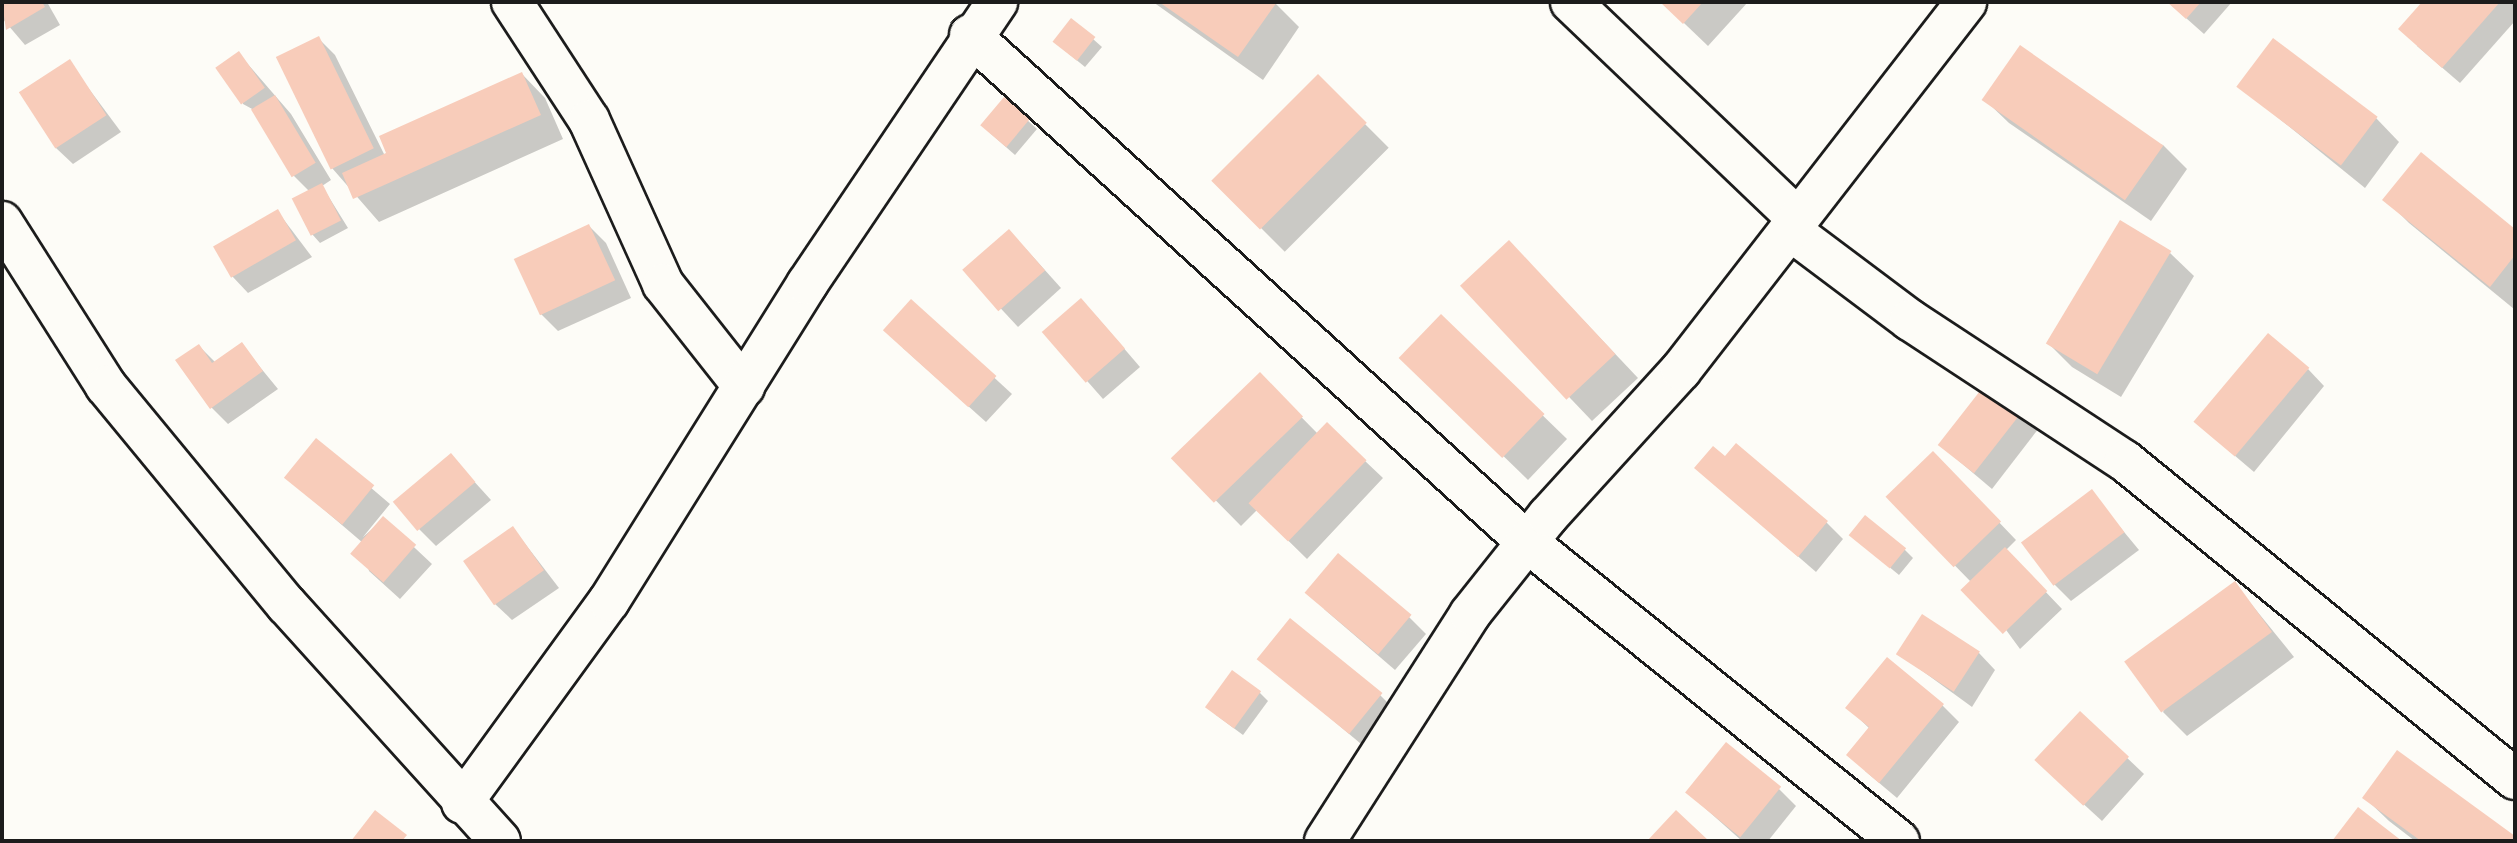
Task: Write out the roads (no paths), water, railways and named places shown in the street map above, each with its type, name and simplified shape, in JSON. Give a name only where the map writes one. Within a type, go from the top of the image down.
[{"type":"street","points":[[512,2],[589,120],[663,284],[744,387]]},
{"type":"street","points":[[462,803],[609,601],[970,35],[997,2]]},
{"type":"street","points":[[1571,2],[1794,225],[1910,320],[2125,461],[2515,779]]},
{"type":"street","points":[[1325,841],[1470,614],[1527,542],[1681,370],[1966,2]]},
{"type":"street","points":[[970,35],[1527,542],[1899,841]]},
{"type":"street","points":[[2,222],[106,386],[286,604],[462,803],[500,841]]}]
